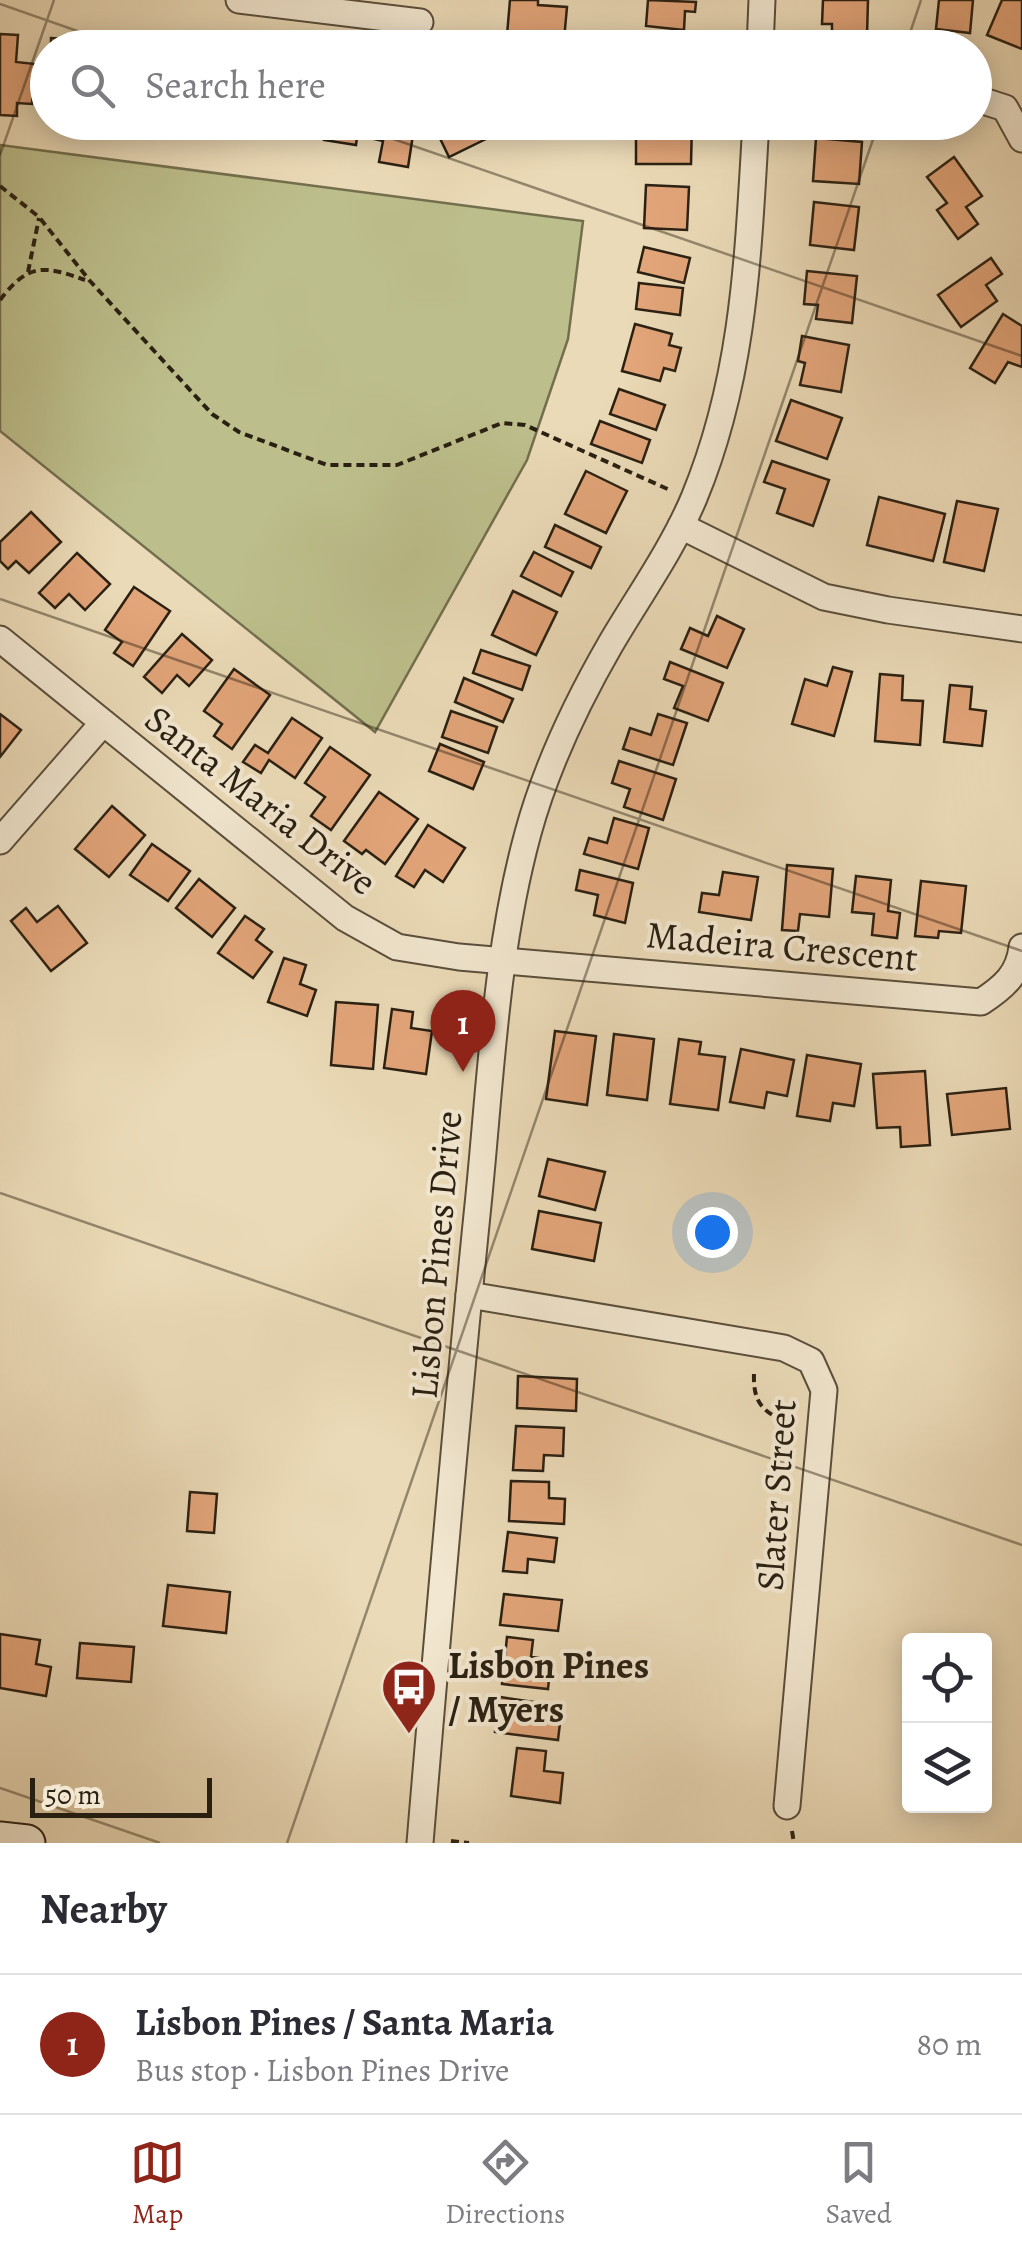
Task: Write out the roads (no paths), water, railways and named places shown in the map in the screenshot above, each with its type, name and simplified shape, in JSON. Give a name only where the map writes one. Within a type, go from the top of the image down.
[{"type":"main road","points":[[0,1840],[28,1843]]},
{"type":"street","points":[[238,0],[420,22]]},
{"type":"street","points":[[761,30],[762,0]]},
{"type":"street","points":[[992,104],[1005,108],[1022,140]]},
{"type":"street","name":"Lisbon Pines Drive","points":[[420,1843],[503,958],[528,831],[563,735],[607,650],[681,526],[712,452],[736,362],[755,140]]},
{"type":"street","points":[[681,526],[824,597],[1022,630]]},
{"type":"street","name":"Santa Maria Drive","points":[[0,639],[345,918],[396,947],[459,957],[503,958]]},
{"type":"street","points":[[0,841],[103,723]]},
{"type":"street","name":"Madeira Crescent","points":[[503,958],[981,1002],[1005,986],[1020,962],[1022,947]]},
{"type":"street","name":"Slater Street","points":[[469,1295],[784,1348],[812,1361],[824,1390],[788,1806]]},
{"type":"place","name":"Lisbon Pines / Santa Maria","points":[[463,1072]]},
{"type":"place","name":"Lisbon Pines / Myers","points":[[409,1736]]}]
